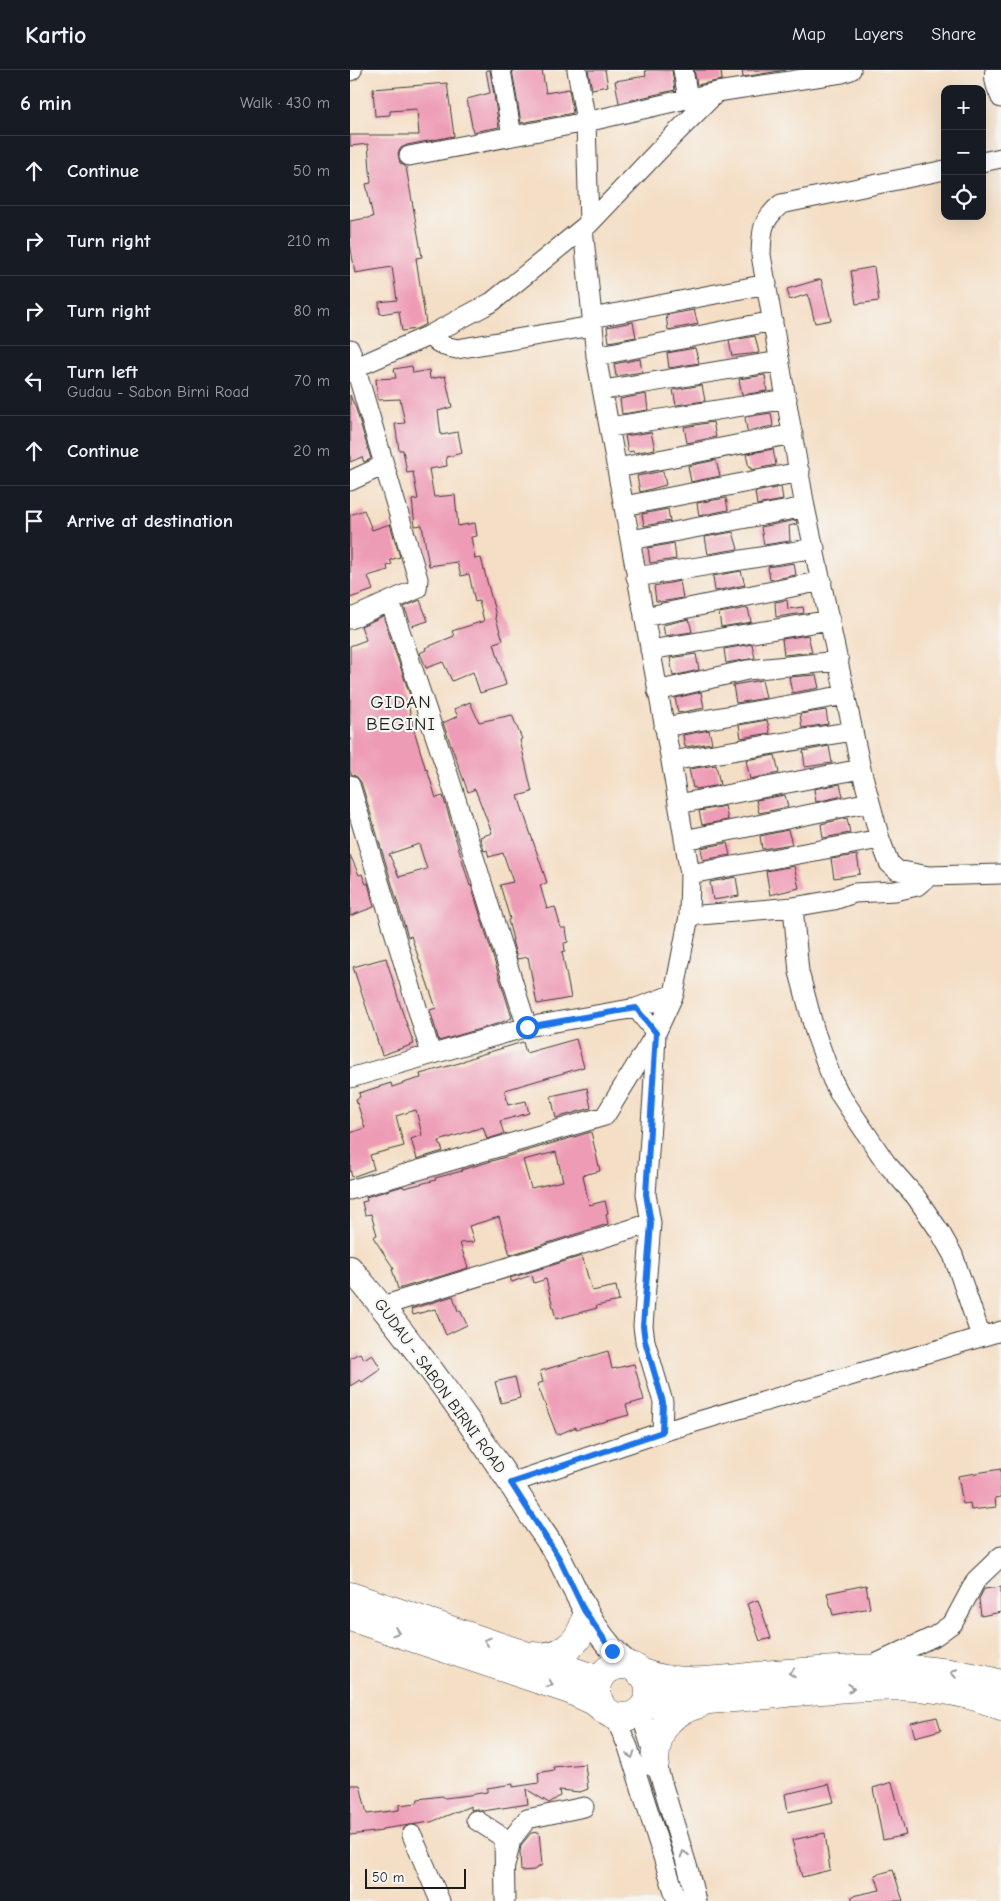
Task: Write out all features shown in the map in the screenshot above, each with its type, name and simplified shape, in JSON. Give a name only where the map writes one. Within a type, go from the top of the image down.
[{"type":"highway","points":[[350,1596],[526,1655],[663,1680],[689,1681],[865,1668],[897,1668],[954,1672],[1001,1684]]},
{"type":"highway","points":[[526,1655],[540,1656],[565,1650],[571,1646],[580,1635],[585,1615]]},
{"type":"highway","points":[[350,1617],[570,1690],[594,1701],[606,1711],[621,1717],[630,1716],[643,1707],[847,1688],[894,1687],[940,1690],[977,1698],[1001,1706]]},
{"type":"highway","points":[[606,1711],[597,1698],[597,1689],[618,1673],[645,1677],[648,1695],[643,1707]]},
{"type":"highway","points":[[655,1763],[660,1733],[670,1719],[688,1708],[719,1699]]},
{"type":"main road","name":"GUDAU - SABON BIRNI ROAD","points":[[350,1268],[382,1306],[492,1454],[559,1558],[585,1615],[618,1673]]},
{"type":"street","points":[[501,70],[512,136]]},
{"type":"street","points":[[350,1190],[604,1116],[656,1033],[674,994],[690,916],[690,874],[604,390],[596,356],[586,226],[586,122],[577,70]]},
{"type":"street","points":[[683,70],[688,98]]},
{"type":"street","points":[[409,156],[586,122],[783,75],[842,73],[850,70]]},
{"type":"street","points":[[997,73],[997,89],[1001,98]]},
{"type":"street","points":[[353,369],[428,336],[492,302],[586,226],[718,92]]},
{"type":"street","points":[[986,161],[1001,158]]},
{"type":"street","points":[[941,171],[781,204],[766,219],[762,233],[761,255],[805,507],[861,769],[880,840],[889,863],[897,870],[929,876],[1001,874]]},
{"type":"street","points":[[428,336],[444,346],[457,349],[767,284]]},
{"type":"street","points":[[596,356],[773,321]]},
{"type":"street","points":[[350,349],[353,369],[418,579],[417,589],[350,619]]},
{"type":"street","points":[[604,390],[780,361]]},
{"type":"street","points":[[610,428],[786,399]]},
{"type":"street","points":[[617,468],[793,434]]},
{"type":"street","points":[[350,481],[384,465]]},
{"type":"street","points":[[624,506],[800,472]]},
{"type":"street","points":[[631,540],[805,507]]},
{"type":"street","points":[[636,576],[814,548]]},
{"type":"street","points":[[644,617],[822,580]]},
{"type":"street","points":[[390,601],[450,780],[527,1027]]},
{"type":"street","points":[[650,650],[830,620]]},
{"type":"street","points":[[657,691],[747,670],[838,661]]},
{"type":"street","points":[[664,727],[846,695]]},
{"type":"street","points":[[671,762],[853,731]]},
{"type":"street","points":[[678,804],[861,769]]},
{"type":"street","points":[[350,785],[430,1054]]},
{"type":"street","points":[[684,840],[870,802]]},
{"type":"street","points":[[690,874],[880,840]]},
{"type":"street","points":[[690,916],[793,907],[834,900],[854,893],[902,889],[917,886],[929,876]]},
{"type":"street","points":[[793,907],[799,972],[815,1032],[832,1079],[839,1094],[886,1162],[916,1198],[953,1255],[981,1336]]},
{"type":"street","points":[[350,1078],[527,1027],[636,1008],[674,994]]},
{"type":"street","points":[[636,1008],[656,1033],[646,1194],[651,1223],[643,1326],[645,1341],[663,1402],[662,1432]]},
{"type":"street","points":[[382,1306],[651,1223]]},
{"type":"street","points":[[511,1483],[662,1432],[1001,1331]]},
{"type":"street","points":[[865,1668],[923,1643],[953,1623],[976,1580],[997,1561]]},
{"type":"street","points":[[643,1707],[655,1763],[690,1872],[696,1901]]},
{"type":"street","points":[[606,1711],[617,1722],[628,1747],[677,1901]]},
{"type":"street","points":[[504,1870],[511,1840],[527,1819],[584,1806]]},
{"type":"street","points":[[476,1820],[504,1838],[506,1901]]},
{"type":"street","points":[[412,1835],[440,1901]]},
{"type":"building","points":[[486,70],[490,70],[499,127],[473,132],[467,99],[490,93]]},
{"type":"building","points":[[512,70],[542,70],[546,93],[569,89],[573,113],[521,123]]},
{"type":"building","points":[[588,70],[605,70],[608,86],[592,89]]},
{"type":"building","points":[[645,70],[672,70],[675,90],[619,103],[615,81],[646,76]]},
{"type":"building","points":[[694,70],[721,70],[722,80],[697,85]]},
{"type":"building","points":[[742,70],[786,70],[743,77]]},
{"type":"building","points":[[447,83],[454,136],[407,145],[401,148],[398,153],[400,163],[406,167],[422,257],[416,258],[426,324],[416,329],[402,331],[399,311],[380,314],[379,302],[397,300],[392,267],[355,273],[350,243],[350,221],[373,217],[366,184],[371,183],[368,144],[350,146],[350,135],[419,135],[417,109],[390,111],[390,115],[375,116],[373,89]]},
{"type":"building","points":[[874,267],[879,301],[856,304],[851,271]]},
{"type":"building","points":[[821,279],[831,320],[815,323],[808,294],[790,300],[787,289]]},
{"type":"building","points":[[694,310],[698,324],[668,330],[666,315]]},
{"type":"building","points":[[633,322],[636,337],[609,342],[607,327]]},
{"type":"building","points":[[755,336],[759,353],[732,356],[729,341]]},
{"type":"building","points":[[695,348],[699,363],[669,368],[667,353]]},
{"type":"building","points":[[640,359],[642,372],[616,376],[614,364]]},
{"type":"building","points":[[412,366],[413,373],[429,370],[430,379],[445,376],[452,407],[438,411],[441,435],[458,432],[462,453],[446,457],[447,466],[429,469],[434,497],[455,495],[458,526],[475,523],[477,536],[471,537],[475,559],[481,558],[495,616],[503,640],[494,643],[506,685],[480,693],[473,672],[452,681],[443,662],[426,668],[420,653],[426,650],[425,648],[454,636],[452,631],[484,621],[479,601],[475,602],[469,574],[461,576],[457,562],[429,566],[422,525],[415,526],[412,500],[418,499],[413,472],[407,473],[403,450],[399,450],[395,424],[405,423],[400,399],[378,400],[376,379],[396,378],[394,369]]},
{"type":"building","points":[[765,375],[767,391],[742,395],[739,379]]},
{"type":"building","points":[[702,385],[705,401],[676,405],[673,390]]},
{"type":"building","points":[[646,394],[648,410],[622,414],[620,399]]},
{"type":"building","points":[[350,395],[371,459],[364,462],[362,457],[350,462]]},
{"type":"building","points":[[771,413],[773,426],[747,431],[745,417]]},
{"type":"building","points":[[713,422],[716,437],[687,443],[684,427]]},
{"type":"building","points":[[651,432],[655,449],[634,453],[633,451],[628,452],[625,436]]},
{"type":"building","points":[[773,449],[776,465],[751,470],[751,467],[749,468],[746,454]]},
{"type":"building","points":[[716,460],[720,476],[691,482],[688,466]]},
{"type":"building","points":[[663,471],[666,485],[640,492],[637,476]]},
{"type":"building","points":[[781,487],[783,500],[757,505],[755,492]]},
{"type":"building","points":[[726,498],[728,510],[699,516],[697,503]]},
{"type":"building","points":[[668,509],[670,521],[644,526],[642,514]]},
{"type":"building","points":[[364,510],[372,530],[390,524],[400,557],[390,560],[392,564],[387,566],[388,570],[368,576],[373,590],[350,598],[350,515]]},
{"type":"building","points":[[796,520],[797,524],[789,526],[790,541],[764,545],[761,527]]},
{"type":"building","points":[[733,532],[738,549],[708,554],[705,537]]},
{"type":"building","points":[[674,543],[676,559],[650,563],[648,548]]},
{"type":"building","points":[[794,563],[796,575],[770,580],[768,567]]},
{"type":"building","points":[[741,571],[745,585],[715,591],[713,576]]},
{"type":"building","points":[[680,581],[683,598],[656,601],[654,586]]},
{"type":"building","points":[[420,600],[428,621],[412,626],[404,607]]},
{"type":"building","points":[[787,600],[788,609],[803,607],[804,613],[776,617],[775,602]]},
{"type":"building","points":[[748,608],[751,622],[721,627],[719,613]]},
{"type":"building","points":[[383,616],[411,698],[407,699],[426,770],[436,798],[443,796],[512,1018],[439,1041],[430,1010],[436,1008],[411,936],[408,937],[361,782],[351,774],[350,770],[350,646],[366,640],[361,626]],"holes":[[[419,844],[427,869],[399,877],[389,854]]]},
{"type":"building","points":[[689,619],[692,632],[665,636],[663,625]]},
{"type":"building","points":[[808,635],[812,652],[784,655],[782,639]]},
{"type":"building","points":[[752,644],[755,658],[726,663],[724,649]]},
{"type":"building","points":[[696,654],[699,670],[673,676],[670,658]]},
{"type":"building","points":[[816,675],[819,688],[792,693],[789,677]]},
{"type":"building","points":[[762,680],[766,698],[736,703],[733,685]]},
{"type":"building","points":[[701,692],[704,708],[678,713],[675,698]]},
{"type":"building","points":[[470,702],[479,722],[512,715],[522,739],[520,740],[532,792],[518,796],[547,883],[540,885],[547,909],[555,907],[561,928],[566,928],[568,942],[564,943],[565,951],[562,952],[571,998],[537,1004],[528,957],[517,959],[508,920],[510,919],[500,885],[513,882],[503,853],[489,857],[487,850],[484,851],[480,837],[492,833],[475,789],[468,792],[443,723],[458,716],[454,709]]},
{"type":"building","points":[[826,710],[828,724],[802,728],[800,714]]},
{"type":"building","points":[[767,720],[770,733],[741,738],[739,725]]},
{"type":"building","points":[[709,730],[712,743],[685,747],[683,735]]},
{"type":"building","points":[[829,746],[832,763],[805,767],[803,751]]},
{"type":"building","points":[[775,755],[779,773],[750,779],[746,760]]},
{"type":"building","points":[[716,765],[720,785],[693,788],[689,769]]},
{"type":"building","points":[[840,784],[843,796],[816,802],[814,789]]},
{"type":"building","points":[[785,795],[788,807],[759,813],[756,800]]},
{"type":"building","points":[[725,806],[728,820],[702,825],[699,811]]},
{"type":"building","points":[[847,818],[850,833],[823,838],[821,824]]},
{"type":"building","points":[[788,830],[792,844],[762,849],[760,836]]},
{"type":"building","points":[[727,843],[730,855],[703,860],[701,848]]},
{"type":"building","points":[[350,855],[359,875],[362,874],[366,884],[368,883],[374,907],[350,916]]},
{"type":"building","points":[[857,855],[860,874],[834,878],[831,859]]},
{"type":"building","points":[[794,866],[799,888],[770,895],[766,871]]},
{"type":"building","points":[[736,877],[739,896],[713,900],[710,882]]},
{"type":"building","points":[[386,958],[414,1044],[382,1055],[353,967]]},
{"type":"building","points":[[576,1039],[584,1067],[505,1090],[508,1105],[526,1101],[529,1113],[500,1121],[504,1134],[487,1139],[483,1127],[439,1141],[443,1151],[417,1159],[411,1139],[422,1135],[416,1110],[396,1116],[404,1146],[370,1155],[374,1169],[352,1177],[350,1169],[350,1133],[365,1128],[356,1099],[360,1097],[359,1093],[391,1083],[392,1087],[421,1078],[420,1074],[523,1042],[526,1053]]},
{"type":"building","points":[[587,1088],[591,1108],[556,1118],[551,1096]]},
{"type":"building","points":[[591,1132],[600,1171],[583,1175],[589,1205],[605,1201],[608,1224],[510,1255],[499,1217],[469,1226],[474,1242],[460,1243],[468,1268],[398,1289],[392,1269],[394,1269],[373,1237],[377,1235],[371,1214],[365,1215],[362,1202],[367,1201],[366,1197],[403,1186],[404,1188],[436,1180],[435,1178]],"holes":[[[556,1152],[563,1181],[531,1188],[523,1160]]]},
{"type":"building","points":[[582,1256],[592,1291],[616,1286],[619,1301],[596,1306],[597,1308],[556,1319],[546,1279],[534,1283],[532,1275],[512,1282],[510,1278]]},
{"type":"building","points":[[453,1296],[458,1311],[460,1310],[467,1325],[446,1335],[435,1309],[413,1315],[411,1309]]},
{"type":"building","points":[[608,1351],[612,1369],[634,1364],[644,1400],[626,1405],[629,1415],[576,1429],[576,1427],[557,1435],[537,1384],[543,1382],[540,1371]]},
{"type":"building","points":[[360,1353],[364,1359],[372,1354],[381,1369],[362,1382],[360,1380],[350,1386],[350,1358]]},
{"type":"building","points":[[515,1377],[520,1398],[501,1403],[495,1382]]},
{"type":"building","points":[[1001,1469],[1001,1497],[995,1498],[996,1507],[971,1510],[970,1503],[963,1504],[958,1476]]},
{"type":"building","points":[[866,1585],[870,1608],[833,1615],[827,1593]]},
{"type":"building","points":[[1001,1587],[1001,1612],[981,1616],[979,1599],[984,1589]]},
{"type":"building","points":[[758,1600],[771,1638],[760,1641],[747,1604]]},
{"type":"building","points":[[937,1717],[941,1730],[915,1737],[911,1723]]},
{"type":"building","points":[[585,1764],[588,1789],[580,1792],[559,1790],[560,1796],[549,1803],[526,1789],[528,1804],[483,1811],[471,1810],[471,1806],[431,1822],[350,1835],[350,1785],[360,1785],[367,1814],[399,1810],[399,1805],[417,1803],[418,1799],[469,1795],[487,1792],[487,1788],[539,1783],[538,1773],[554,1770],[553,1767]]},
{"type":"building","points":[[892,1782],[906,1835],[883,1840],[873,1788]]},
{"type":"building","points":[[829,1784],[834,1802],[788,1812],[785,1794]]},
{"type":"building","points":[[539,1832],[542,1865],[534,1870],[521,1871],[521,1845],[531,1833]]},
{"type":"building","points":[[825,1833],[830,1870],[802,1877],[792,1840]]},
{"type":"building","points":[[893,1870],[903,1901],[852,1901],[852,1896],[880,1890],[875,1875]]},
{"type":"district","name":"GIDAN BEGINI","points":[[401,713]]},
{"type":"route","points":[[527,1027],[636,1008],[656,1033],[646,1194],[651,1223],[643,1326],[645,1341],[663,1402],[662,1432],[511,1483],[559,1558],[584,1610],[612,1651]]}]
